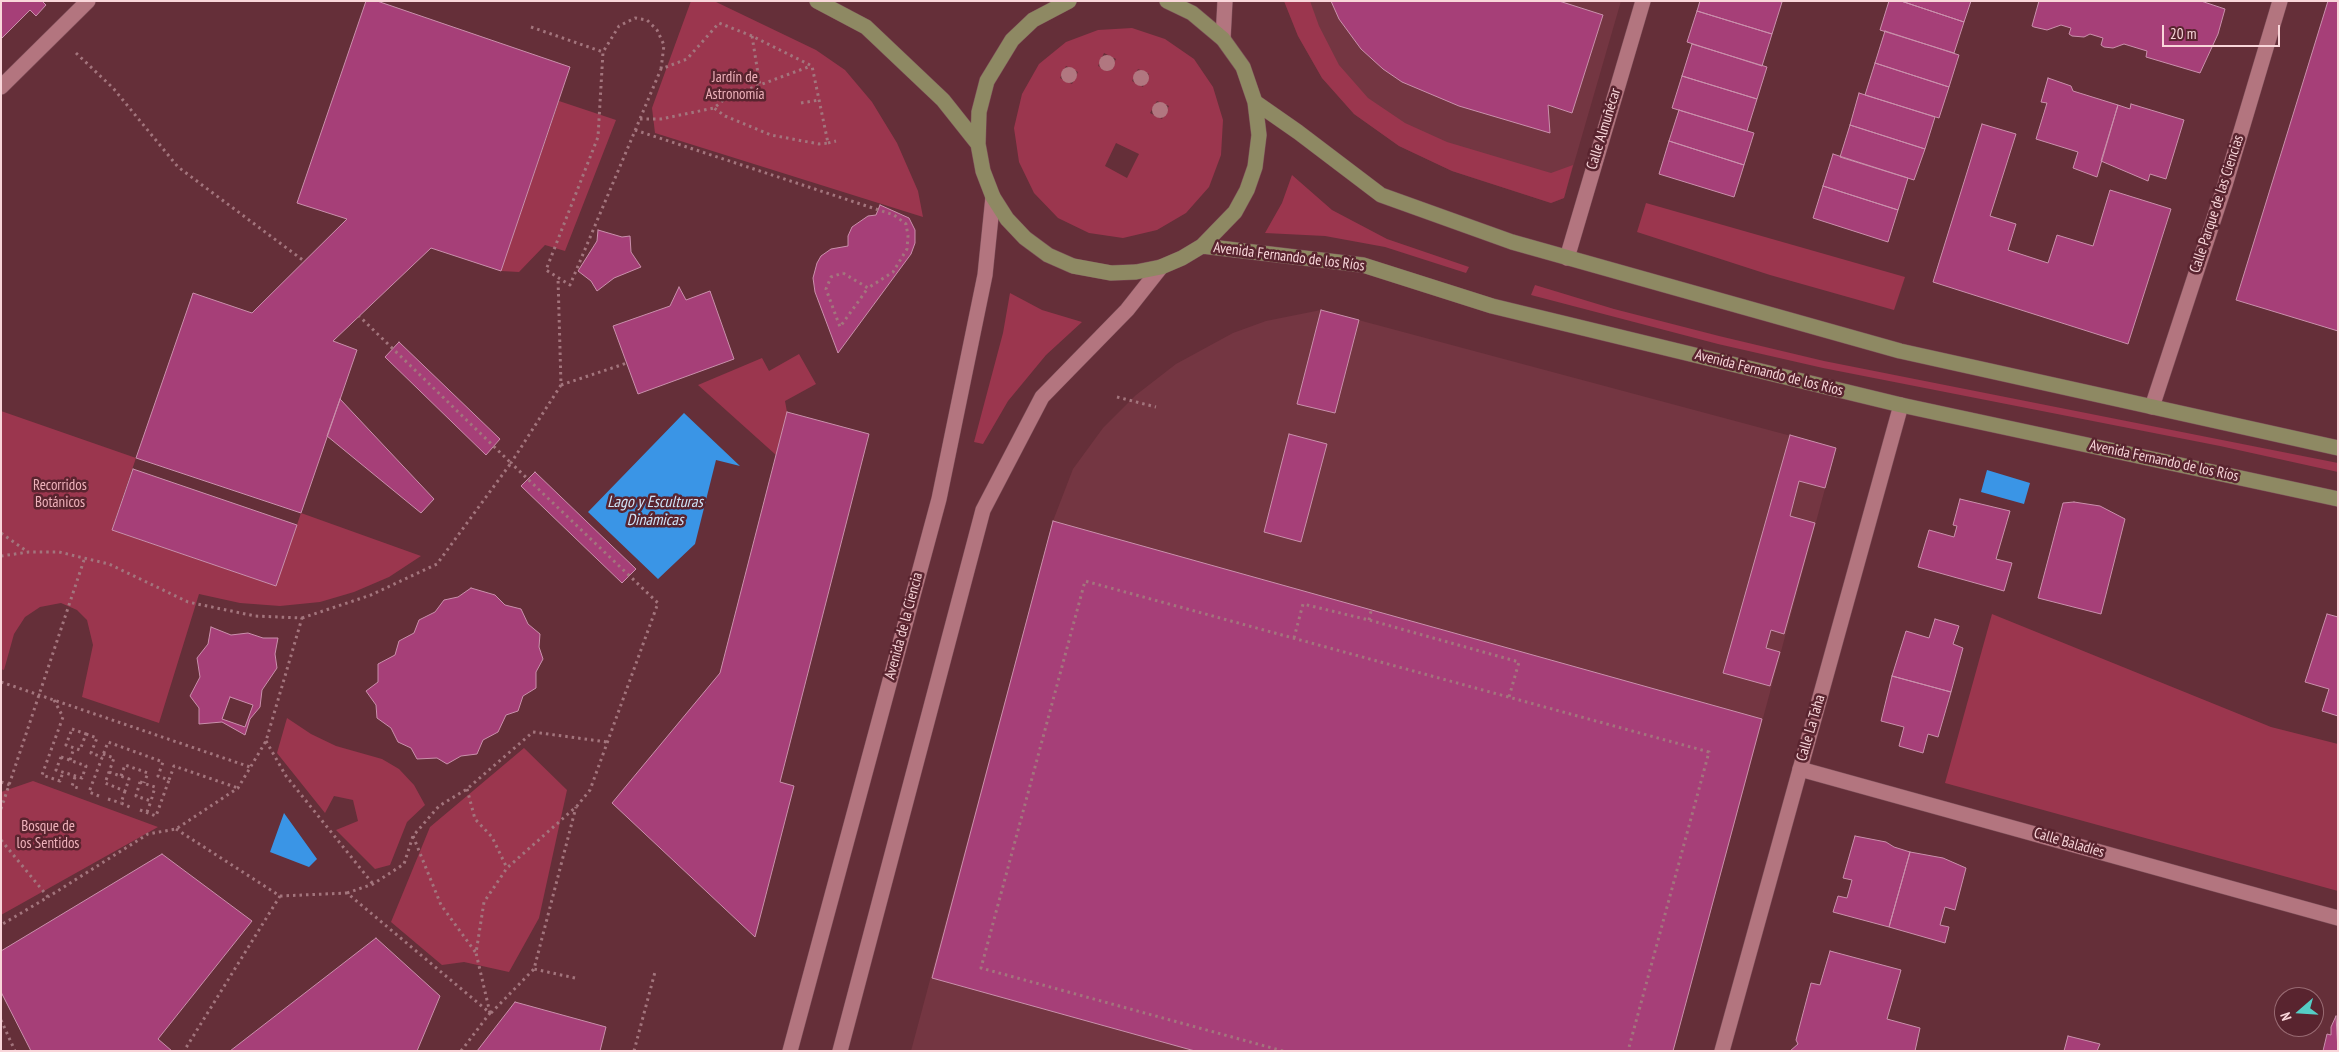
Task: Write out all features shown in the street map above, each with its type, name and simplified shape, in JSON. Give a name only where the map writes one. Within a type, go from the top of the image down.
[{"type":"main road","points":[[817,1],[866,27],[943,100],[978,144]]},
{"type":"main road","points":[[1039,1],[1063,3]]},
{"type":"main road","points":[[1063,3],[1032,20],[1012,40],[987,81],[979,112],[978,144],[983,171],[993,197],[1007,219],[1025,238],[1048,255],[1073,266],[1111,273],[1136,272],[1160,267],[1182,258],[1202,246],[1235,212],[1247,190],[1255,167],[1259,135],[1255,102],[1242,68],[1223,39],[1192,13],[1167,1]]},
{"type":"main road","points":[[1255,102],[1381,195],[1512,242],[1900,351],[2338,448]]},
{"type":"main road","name":"Avenida Fernando de los Ríos","points":[[1202,246],[1363,265],[1492,306],[1901,405],[2338,500]]},
{"type":"street","points":[[1,87],[88,1]]},
{"type":"street","points":[[1223,39],[1225,1]]},
{"type":"street","name":"Calle Almuñécar","points":[[1567,258],[1643,1]]},
{"type":"street","name":"Calle Parque de las Ciencias","points":[[2152,407],[2225,185],[2280,1]]},
{"type":"street","name":"Avenida de la Ciencia","points":[[790,1051],[939,499],[985,275],[993,197]]},
{"type":"street","points":[[840,1051],[983,510],[1042,397],[1127,310],[1160,267]]},
{"type":"street","name":"Calle La Taha","points":[[1722,1051],[1901,405]]},
{"type":"street","name":"Calle Baladíes","points":[[1800,769],[2338,918]]},
{"type":"path","points":[[635,18],[646,20],[657,30],[664,45],[661,69],[570,285],[546,270],[598,136],[603,52],[619,26],[635,18]]},
{"type":"path","points":[[661,69],[687,59],[719,23],[752,36],[812,66]]},
{"type":"path","points":[[530,27],[603,52]]},
{"type":"path","points":[[56,33],[113,88],[178,167],[304,261]]},
{"type":"path","points":[[752,36],[760,86]]},
{"type":"path","points":[[640,119],[661,119],[714,108],[727,97],[812,66]]},
{"type":"path","points":[[812,66],[828,142]]},
{"type":"path","points":[[801,103],[819,100]]},
{"type":"path","points":[[714,108],[725,116],[771,135],[819,144],[836,141]]},
{"type":"path","points":[[635,130],[894,215],[906,224],[908,236],[907,249],[893,272],[868,288],[840,327],[826,289],[831,277],[843,273],[868,288]]},
{"type":"path","points":[[1,556],[29,552],[59,552],[85,557],[109,564],[188,602],[255,616],[302,618],[371,595],[437,564],[511,463],[560,385],[558,278]]},
{"type":"path","points":[[359,316],[658,603],[590,790],[577,806],[507,868],[484,902],[476,953],[490,1013]]},
{"type":"path","points":[[560,385],[627,362]]},
{"type":"path","points":[[1117,397],[1156,407]]},
{"type":"path","points":[[1,533],[29,552]]},
{"type":"path","points":[[1,809],[41,696],[85,557]]},
{"type":"path","points":[[1283,1051],[981,968],[1085,581],[1709,752],[1628,1051]]},
{"type":"path","points":[[1294,638],[1303,604],[1369,620],[1519,662],[1508,697]]},
{"type":"path","points":[[1369,620],[1371,610]]},
{"type":"path","points":[[1,925],[148,834],[176,829],[238,788],[266,742],[302,618]]},
{"type":"path","points":[[1,682],[250,767]]},
{"type":"path","points":[[54,700],[63,717],[42,775],[60,781],[63,772]]},
{"type":"path","points":[[86,734],[80,750],[66,745],[72,729],[86,734],[97,738],[91,753],[114,758],[105,784],[124,791]]},
{"type":"path","points":[[176,829],[280,896],[347,893],[373,884],[404,864],[413,836],[439,806],[467,789],[533,732],[607,742]]},
{"type":"path","points":[[99,796],[89,792],[108,742],[163,762],[158,776],[169,780]]},
{"type":"path","points":[[266,742],[286,776],[373,884]]},
{"type":"path","points":[[70,760],[74,748]]},
{"type":"path","points":[[61,757],[70,760],[86,766],[82,778],[56,770],[61,757]]},
{"type":"path","points":[[121,776],[125,765],[148,773],[144,783]]},
{"type":"path","points":[[140,810],[156,816],[174,766],[238,788]]},
{"type":"path","points":[[109,772],[129,779],[120,803]]},
{"type":"path","points":[[75,777],[72,786],[78,788]]},
{"type":"path","points":[[1,782],[10,785]]},
{"type":"path","points":[[146,812],[151,801],[155,787],[140,782],[136,796],[151,801]]},
{"type":"path","points":[[467,789],[475,819],[492,838],[507,868]]},
{"type":"path","points":[[108,799],[132,808]]},
{"type":"path","points":[[461,1051],[490,1013],[534,969],[577,806]]},
{"type":"path","points":[[413,836],[441,905],[476,953]]},
{"type":"path","points":[[1,840],[48,897]]},
{"type":"path","points":[[347,893],[490,1013]]},
{"type":"path","points":[[184,1051],[280,896]]},
{"type":"path","points":[[534,969],[575,978]]},
{"type":"path","points":[[634,1051],[655,972]]},
{"type":"path","points":[[1,1020],[15,1051]]},
{"type":"shaded area","points":[[1284,1],[1621,1],[1564,198],[1551,203],[1452,171],[1399,146],[1354,114],[1322,78],[1298,36]]},
{"type":"shaded area","points":[[1321,310],[1836,448],[1673,1051],[911,1051],[1053,521],[1073,469],[1103,428],[1136,395],[1176,364],[1233,333],[1266,321]]},
{"type":"green space","name":"Jardín de Astronomía","points":[[691,1],[714,1],[816,50],[845,70],[872,102],[897,143],[918,191],[923,217],[655,133],[652,108]]},
{"type":"green space","points":[[1284,1],[1310,1],[1319,26],[1339,65],[1368,98],[1405,123],[1447,142],[1551,173],[1573,165],[1564,198],[1551,203],[1452,171],[1399,146],[1354,114],[1322,78],[1298,36]]},
{"type":"green space","points":[[1132,28],[1165,39],[1194,59],[1213,87],[1223,120],[1221,155],[1209,187],[1186,213],[1157,230],[1123,238],[1089,233],[1058,218],[1034,193],[1019,162],[1014,128],[1022,94],[1039,64],[1066,42],[1098,30]],"holes":[[[1104,53],[1116,59],[1110,71],[1098,66]],[[1066,66],[1078,72],[1072,84],[1060,78]],[[1138,69],[1149,74],[1143,87],[1132,81]],[[1157,101],[1169,106],[1162,119],[1150,113]],[[1116,143],[1139,154],[1127,178],[1105,166]]]},
{"type":"green space","points":[[559,101],[616,120],[565,251],[545,245],[519,272],[501,271]]},
{"type":"green space","points":[[1292,175],[1332,210],[1387,239],[1469,267],[1466,273],[1385,247],[1325,236],[1265,233],[1282,203]]},
{"type":"green space","points":[[1646,203],[1905,277],[1894,310],[1770,275],[1637,232]]},
{"type":"green space","points":[[1535,285],[1614,309],[1824,361],[2338,463],[2338,472],[2220,446],[1823,368],[1718,344],[1531,295]]},
{"type":"green space","points":[[1010,293],[1042,310],[1082,322],[1046,355],[1008,401],[983,444],[974,442],[1003,333]]},
{"type":"green space","points":[[799,354],[816,384],[785,401],[787,412],[776,455],[698,385],[762,358],[769,371]]},
{"type":"green space","name":"Recorridos Botánicos","points":[[1,411],[136,458],[112,529],[123,534],[276,586],[301,513],[421,556],[389,577],[354,592],[320,602],[280,606],[240,603],[199,594],[159,723],[82,697],[93,645],[87,620],[77,610],[61,603],[40,607],[25,617],[14,634],[4,670],[1,669]]},
{"type":"green space","points":[[1992,614],[2271,727],[2338,744],[2338,891],[1945,783]]},
{"type":"green space","points":[[287,718],[311,734],[336,746],[382,759],[399,769],[414,785],[425,805],[407,822],[390,865],[375,869],[336,830],[358,821],[353,800],[334,796],[325,813],[277,753]]},
{"type":"green space","points":[[524,748],[567,790],[539,918],[509,972],[464,962],[442,965],[391,922],[430,827]]},
{"type":"green space","name":"Bosque de los Sentidos","points":[[33,781],[158,827],[1,915],[1,792]]},
{"type":"water","name":"Lago y Esculturas Dinámicas","points":[[684,413],[740,466],[716,460],[695,544],[658,579],[588,512]]},
{"type":"water","points":[[1987,470],[2030,483],[2024,504],[1981,492]]},
{"type":"water","points":[[284,813],[317,859],[309,867],[270,852]]},
{"type":"building","points":[[1,1],[42,1],[46,5],[36,16],[30,10],[1,39]]},
{"type":"building","points":[[366,1],[377,1],[570,67],[501,271],[431,248],[333,341],[357,350],[301,513],[136,458],[193,293],[252,313],[347,219],[297,203]]},
{"type":"building","points":[[1331,1],[1559,1],[1603,15],[1572,113],[1548,105],[1550,133],[1459,106],[1402,82],[1383,69],[1361,49],[1339,19]]},
{"type":"building","points":[[1700,1],[1782,2],[1772,34],[1697,11]]},
{"type":"building","points":[[1889,1],[1901,1],[1964,22],[1954,53],[1880,30]]},
{"type":"building","points":[[1901,1],[1971,1],[1964,22]]},
{"type":"building","points":[[2039,1],[2201,1],[2225,9],[2218,34],[2200,73],[2146,57],[2147,51],[2124,44],[2113,48],[2104,47],[2101,45],[2103,38],[2090,34],[2084,37],[2072,36],[2069,34],[2071,28],[2061,25],[2047,30],[2034,27],[2032,26]]},
{"type":"building","points":[[2328,1],[2338,1],[2338,331],[2236,300]]},
{"type":"building","points":[[1697,11],[1772,34],[1762,66],[1687,42]]},
{"type":"building","points":[[1885,31],[1959,55],[1949,87],[1875,63]]},
{"type":"building","points":[[1692,44],[1767,67],[1757,99],[1682,76]]},
{"type":"building","points":[[1875,63],[1949,87],[1939,118],[1865,95]]},
{"type":"building","points":[[1682,76],[1757,99],[1747,131],[1672,108]]},
{"type":"building","points":[[2048,78],[2071,86],[2073,91],[2118,105],[2097,177],[2073,168],[2078,152],[2036,139],[2047,103],[2041,102]]},
{"type":"building","points":[[1859,93],[1935,117],[1925,149],[1850,125]]},
{"type":"building","points":[[2131,104],[2184,120],[2166,179],[2150,174],[2148,181],[2101,161],[2118,105],[2130,109]]},
{"type":"building","points":[[1679,110],[1754,133],[1744,165],[1669,141]]},
{"type":"building","points":[[1982,124],[2016,134],[1990,216],[2016,224],[2008,250],[2048,263],[2057,235],[2093,246],[2110,190],[2171,209],[2128,344],[1933,282]]},
{"type":"building","points":[[1850,125],[1925,149],[1914,180],[1840,157]]},
{"type":"building","points":[[1669,141],[1744,165],[1734,197],[1659,174]]},
{"type":"building","points":[[1833,154],[1908,178],[1898,210],[1823,186]]},
{"type":"building","points":[[1823,186],[1898,210],[1888,242],[1813,218]]},
{"type":"building","points":[[880,205],[909,218],[915,230],[915,243],[911,254],[838,353],[815,292],[813,278],[817,263],[821,256],[831,249],[848,246],[848,236],[852,227],[868,216],[876,215]]},
{"type":"building","points":[[598,230],[622,237],[630,236],[631,252],[641,267],[614,278],[597,291],[591,281],[578,271],[597,241]]},
{"type":"building","points":[[679,287],[686,300],[710,291],[734,359],[638,394],[613,326],[670,306]]},
{"type":"building","points":[[1321,310],[1359,320],[1335,413],[1297,404]]},
{"type":"building","points":[[399,342],[500,439],[486,455],[385,357]]},
{"type":"building","points":[[340,399],[434,499],[421,513],[327,436]]},
{"type":"building","points":[[787,412],[869,434],[780,782],[794,786],[755,937],[612,803],[720,673]]},
{"type":"building","points":[[1289,434],[1327,444],[1301,542],[1264,532]]},
{"type":"building","points":[[1790,435],[1836,448],[1825,488],[1799,481],[1790,516],[1815,523],[1784,634],[1771,630],[1766,648],[1780,652],[1770,686],[1723,673]]},
{"type":"building","points":[[133,469],[297,525],[276,586],[112,530]]},
{"type":"building","points":[[535,472],[636,569],[622,583],[521,486]]},
{"type":"building","points":[[1960,499],[2010,511],[1996,559],[2012,563],[2004,591],[1918,567],[1929,530],[1954,537],[1957,526],[1953,525]]},
{"type":"building","points":[[2074,502],[2100,506],[2125,519],[2101,614],[2038,598],[2063,503]]},
{"type":"building","points":[[1053,521],[1762,719],[1673,1051],[1195,1051],[932,978]]},
{"type":"building","points":[[471,588],[495,595],[505,605],[521,609],[528,624],[540,634],[539,647],[543,659],[536,672],[536,688],[523,696],[518,711],[506,715],[498,732],[483,740],[477,754],[461,756],[447,764],[437,758],[417,759],[411,748],[398,742],[391,728],[377,718],[376,705],[366,691],[378,682],[378,664],[395,655],[399,641],[414,633],[419,620],[435,612],[444,600],[458,597]]},
{"type":"building","points":[[2327,614],[2338,617],[2338,716],[2322,711],[2329,689],[2305,682]]},
{"type":"building","points":[[1935,619],[1959,626],[1953,644],[1963,648],[1951,692],[1892,676],[1906,631],[1929,638]]},
{"type":"building","points":[[211,627],[231,635],[248,633],[263,638],[278,638],[275,654],[277,668],[262,690],[260,707],[250,719],[245,735],[222,722],[199,724],[199,708],[190,696],[200,677],[197,658],[208,644]]},
{"type":"building","points":[[1892,676],[1951,692],[1938,737],[1928,734],[1923,753],[1899,746],[1904,727],[1881,721]]},
{"type":"building","points":[[230,697],[253,705],[245,727],[222,719]]},
{"type":"building","points":[[1855,836],[1886,842],[1894,847],[1910,852],[1889,927],[1833,912],[1838,896],[1847,898],[1852,880],[1843,878]]},
{"type":"building","points":[[1910,852],[1943,858],[1966,868],[1955,910],[1945,907],[1940,925],[1949,927],[1945,943],[1889,927]]},
{"type":"building","points":[[162,854],[252,921],[158,1039],[172,1051],[31,1051],[1,992],[1,951]]},
{"type":"building","points":[[376,938],[440,996],[417,1051],[230,1051]]},
{"type":"building","points":[[1830,951],[1901,970],[1887,1019],[1920,1028],[1915,1051],[1790,1051],[1798,1044],[1796,1040],[1811,983],[1820,985]]},
{"type":"building","points":[[515,1002],[606,1027],[600,1051],[477,1051]]},
{"type":"building","points":[[2336,1016],[2338,1051],[2323,1051],[2327,1034],[2331,1035],[2331,1027]]},
{"type":"building","points":[[2068,1036],[2100,1044],[2097,1051],[2064,1051]]}]
